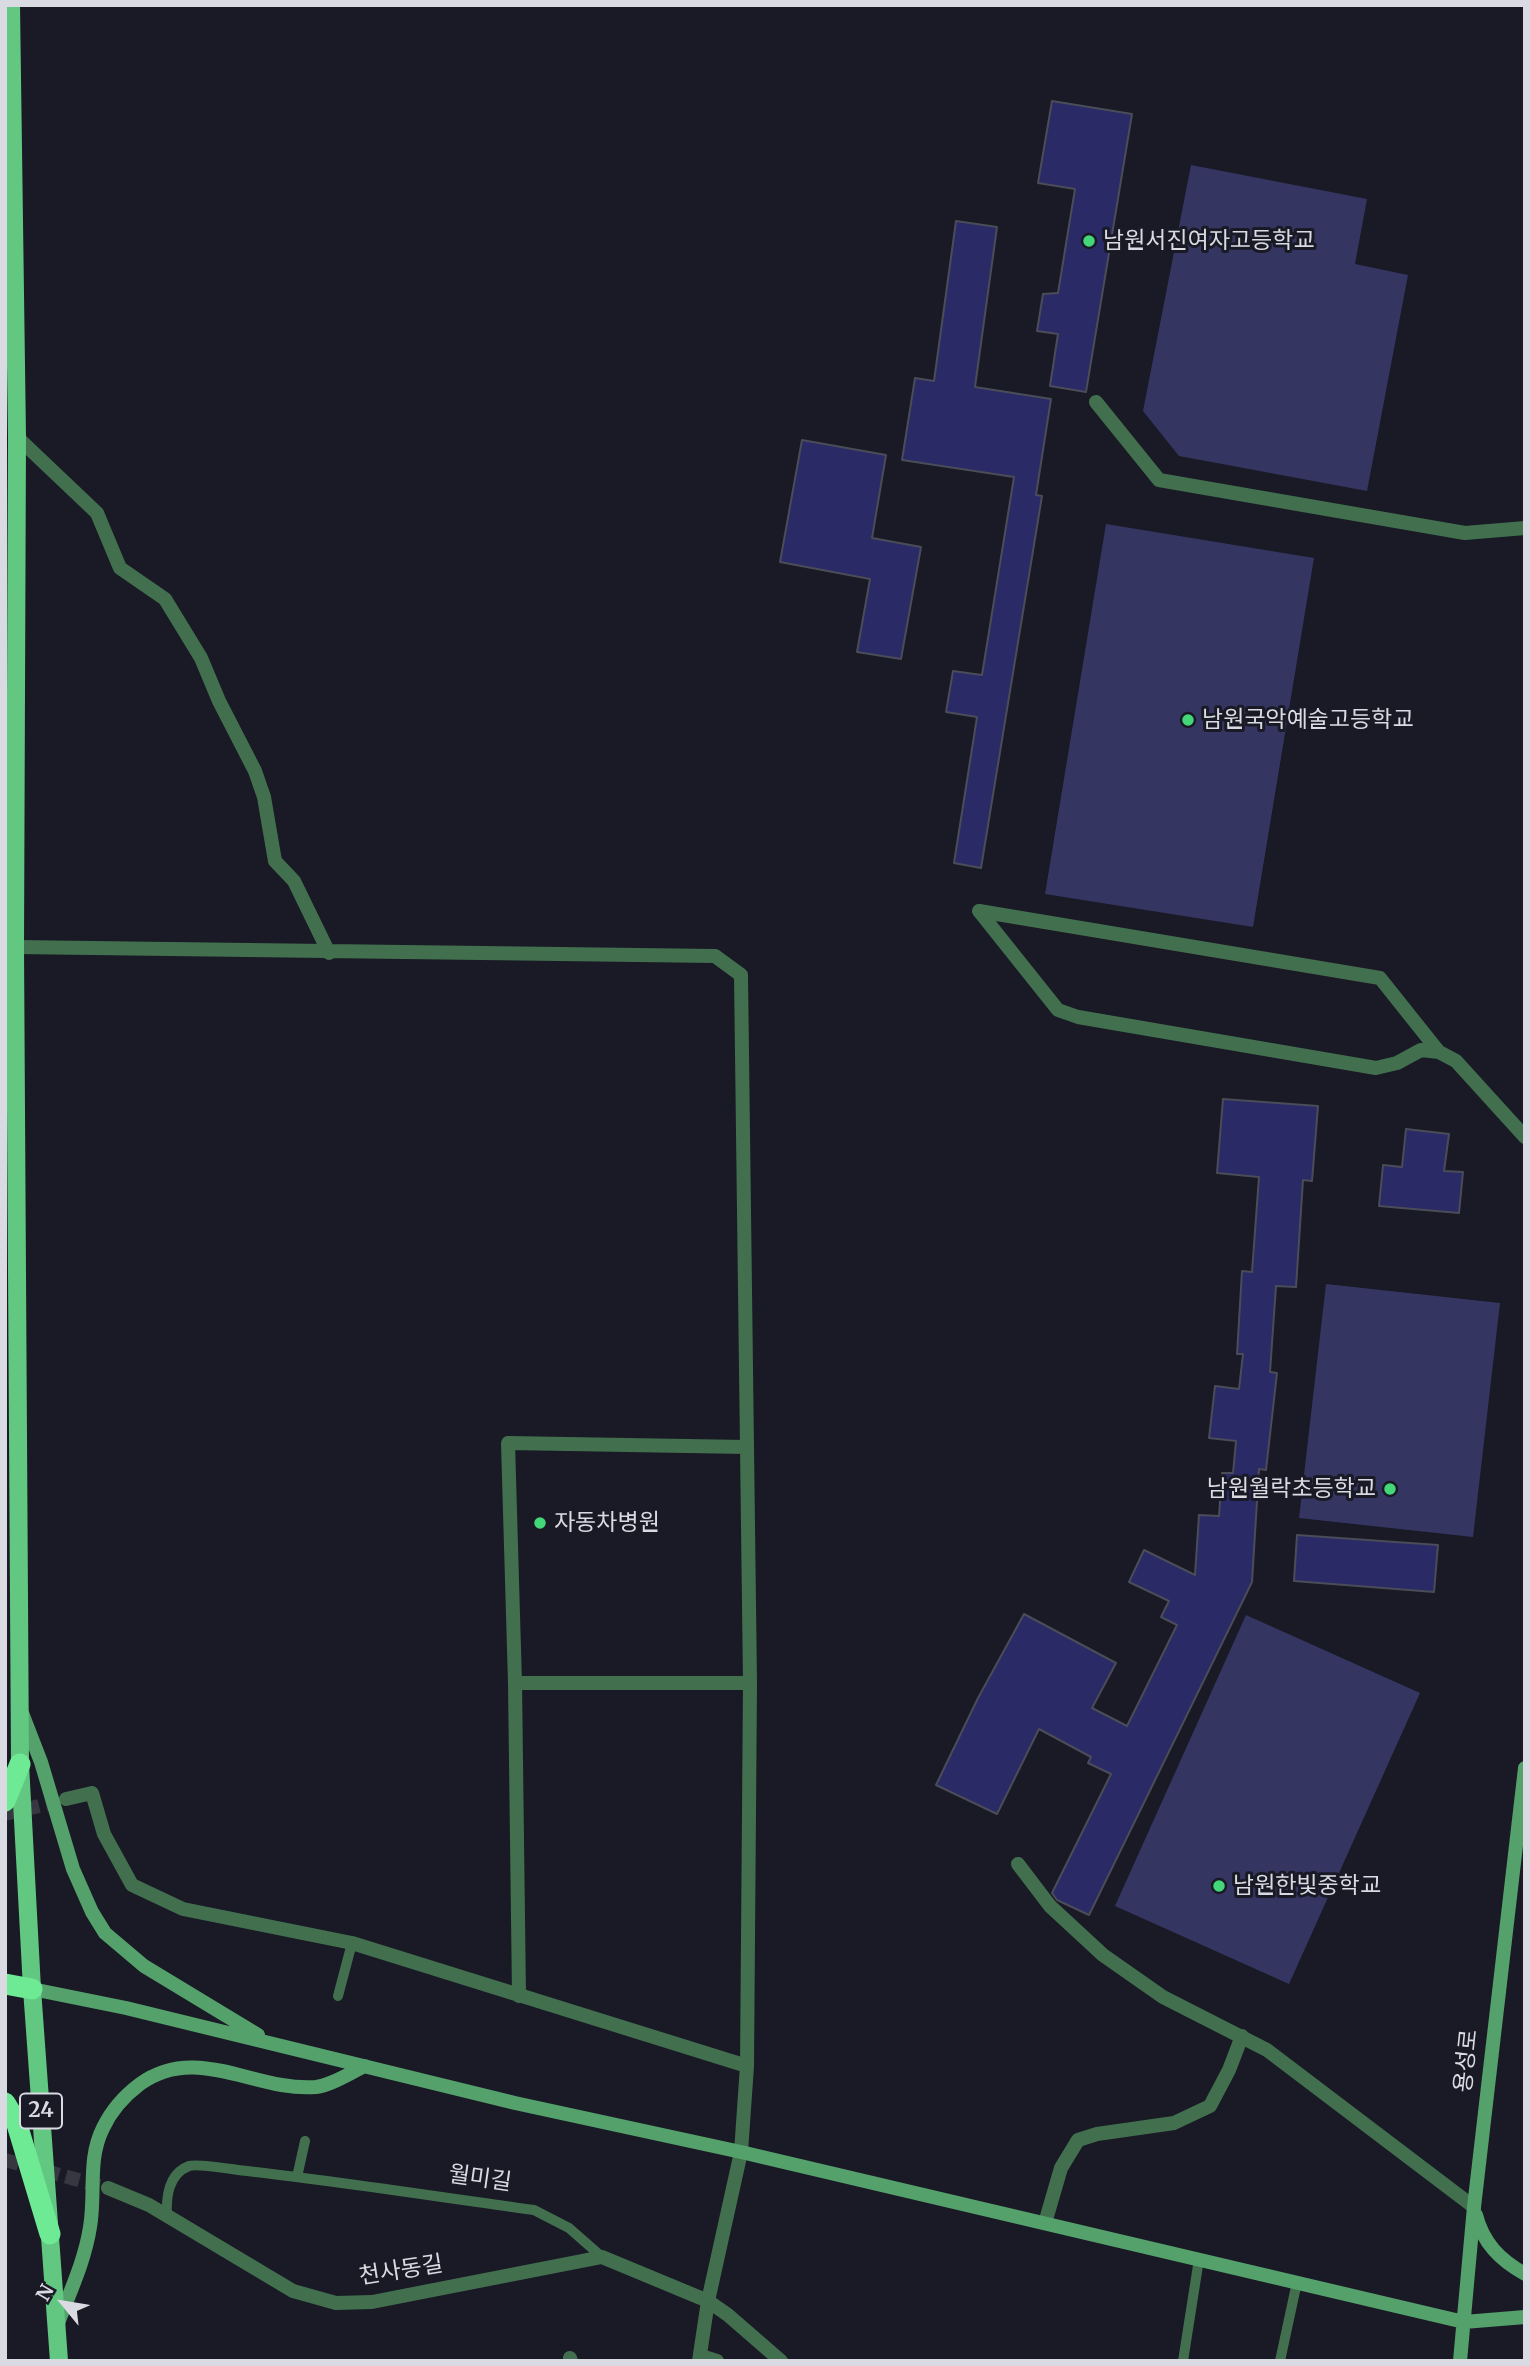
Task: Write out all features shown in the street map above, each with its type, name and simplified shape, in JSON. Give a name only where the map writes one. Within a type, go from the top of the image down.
[{"type":"highway","points":[[5,1801],[20,1764]]},
{"type":"highway","points":[[5,1985],[32,1989]]},
{"type":"highway","points":[[5,2103],[16,2121],[50,2234]]},
{"type":"main road","name":"24","points":[[11,5],[9,141],[18,437],[16,947],[20,1764],[32,1989],[59,2361]]},
{"type":"street","points":[[1096,402],[1159,480],[1465,533],[1525,528]]},
{"type":"street","points":[[18,437],[97,513],[120,568],[165,599],[201,658],[219,701],[255,771],[264,797],[275,860],[294,881],[329,953]]},
{"type":"street","points":[[1439,1052],[1421,1051],[1398,1063],[1376,1068],[1078,1017],[1058,1010],[979,911],[1380,978],[1439,1052],[1456,1061],[1525,1137]]},
{"type":"street","points":[[16,947],[715,956],[741,975],[750,1683],[747,2066],[740,2152],[708,2301],[700,2358],[717,2361]]},
{"type":"street","points":[[519,1996],[515,1683],[508,1443],[746,1447]]},
{"type":"street","points":[[515,1683],[750,1683]]},
{"type":"street","points":[[20,1709],[41,1762],[73,1869],[104,1933],[144,1966],[275,2045]]},
{"type":"street","name":"용성로","points":[[1460,2361],[1474,2207],[1525,1768]]},
{"type":"street","points":[[66,1800],[92,1793],[104,1834],[132,1885],[183,1909],[352,1943],[747,2066]]},
{"type":"street","points":[[1018,1864],[1050,1906],[1103,1955],[1163,1997],[1267,2050],[1474,2207],[1481,2232],[1489,2245],[1503,2260],[1525,2274]]},
{"type":"street","points":[[32,1989],[126,2008],[515,2103],[740,2152],[1464,2322],[1525,2317]]},
{"type":"street","points":[[1045,2223],[1061,2168],[1077,2140],[1097,2134],[1174,2123],[1210,2106],[1229,2070],[1242,2036]]},
{"type":"street","points":[[57,2325],[91,2225],[95,2147],[103,2126],[124,2095],[153,2075],[192,2066],[292,2086],[318,2087],[365,2066]]},
{"type":"street","name":"천사동길","points":[[107,2188],[149,2205],[293,2291],[336,2303],[372,2302],[602,2256]]},
{"type":"street","name":"월미길","points":[[602,2256],[708,2301],[781,2361]]},
{"type":"lane","points":[[338,1996],[352,1943]]},
{"type":"lane","points":[[297,2177],[305,2141]]},
{"type":"lane","name":"월미길","points":[[167,2216],[171,2182],[191,2165],[534,2210],[569,2228],[602,2256]]},
{"type":"lane","points":[[1183,2361],[1199,2259]]},
{"type":"lane","points":[[1280,2361],[1297,2282]]},
{"type":"shaded area","points":[[1191,165],[1367,199],[1355,264],[1408,275],[1367,491],[1179,456],[1143,411]]},
{"type":"shaded area","points":[[1106,524],[1314,558],[1253,927],[1045,894]]},
{"type":"shaded area","points":[[1326,1284],[1500,1303],[1473,1537],[1299,1518]]},
{"type":"shaded area","points":[[1246,1615],[1420,1693],[1289,1984],[1115,1906]]},
{"type":"building","name":"남원서진여자고등학교","points":[[1052,101],[1132,114],[1086,392],[1050,386],[1058,334],[1037,331],[1043,294],[1058,293],[1075,189],[1038,183]]},
{"type":"building","points":[[956,221],[997,227],[975,387],[1051,399],[1036,495],[1042,496],[981,868],[954,863],[977,717],[946,712],[953,671],[982,675],[1014,477],[902,460],[915,378],[934,381]]},
{"type":"building","points":[[802,440],[886,455],[872,538],[921,547],[901,659],[857,652],[870,579],[780,562]]},
{"type":"building","points":[[1223,1099],[1318,1106],[1312,1181],[1303,1180],[1296,1287],[1276,1286],[1270,1372],[1277,1373],[1266,1470],[1259,1469],[1252,1582],[1089,1915],[1057,1900],[1052,1893],[1111,1774],[1088,1763],[1091,1757],[1039,1729],[997,1814],[936,1785],[978,1698],[1024,1614],[1116,1663],[1092,1708],[1127,1726],[1177,1625],[1161,1617],[1169,1601],[1129,1582],[1144,1550],[1195,1575],[1199,1515],[1219,1516],[1222,1473],[1233,1473],[1236,1441],[1209,1438],[1215,1386],[1239,1389],[1243,1354],[1237,1354],[1242,1271],[1252,1272],[1259,1177],[1217,1173]]},
{"type":"building","points":[[1406,1129],[1449,1134],[1444,1171],[1463,1172],[1459,1213],[1379,1206],[1383,1165],[1402,1167]]},
{"type":"building","points":[[1297,1535],[1438,1545],[1434,1592],[1294,1581]]},
{"type":"tunnel","points":[[5,1814],[65,1800]]},
{"type":"tunnel","points":[[5,2160],[108,2188]]},
{"type":"place","name":"남원서진여자고등학교","points":[[1089,241]]},
{"type":"place","name":"남원국악예술고등학교","points":[[1188,720]]},
{"type":"place","name":"남원월락초등학교","points":[[1390,1489]]},
{"type":"place","name":"자동차병원","points":[[540,1523]]},
{"type":"place","name":"남원한빛중학교","points":[[1219,1886]]}]
